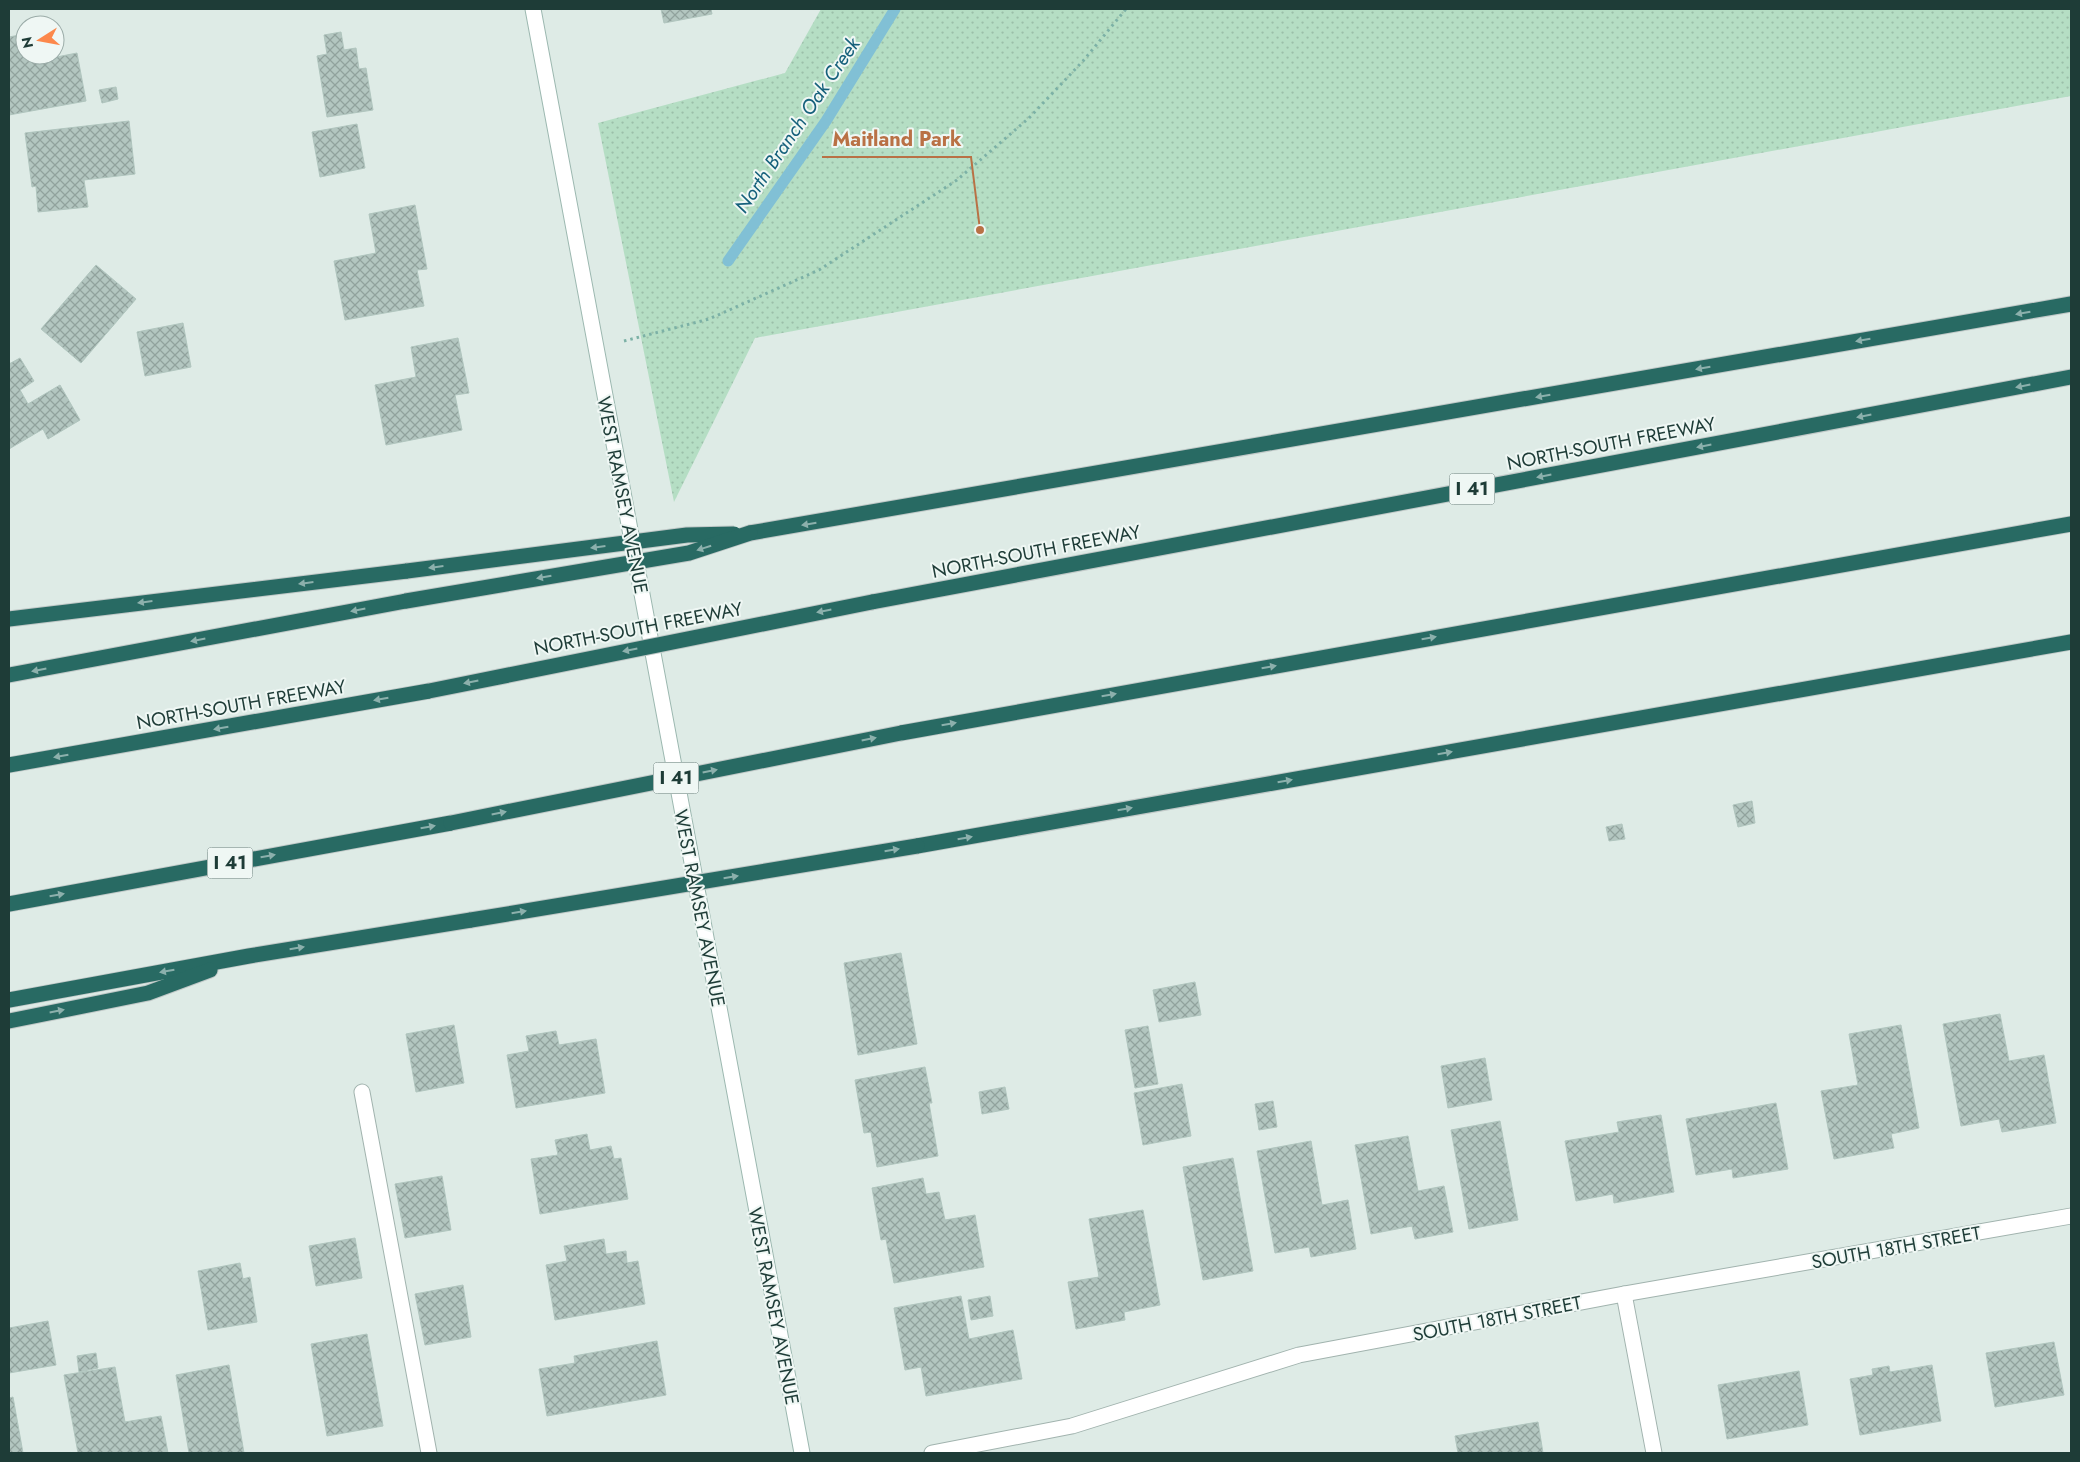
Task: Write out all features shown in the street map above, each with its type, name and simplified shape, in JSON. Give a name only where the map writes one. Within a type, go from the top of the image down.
[{"type":"highway","points":[[9,675],[406,601],[689,553],[750,534],[2071,304]]},
{"type":"highway","name":"NORTH-SOUTH FREEWAY","points":[[9,765],[429,691],[872,602],[2071,377]]},
{"type":"highway","name":"I 41","points":[[9,904],[451,822],[901,733],[2071,524]]},
{"type":"highway","points":[[9,619],[688,535],[750,534]]},
{"type":"highway","points":[[9,1000],[249,956],[917,846],[2071,642]]},
{"type":"highway","points":[[9,1021],[148,993],[249,956]]},
{"type":"street","name":"WEST RAMSEY AVENUE","points":[[533,9],[802,1453]]},
{"type":"street","points":[[362,1092],[429,1453]]},
{"type":"street","name":"SOUTH 18TH STREET","points":[[932,1453],[1072,1426],[1299,1355],[1624,1294],[2071,1216]]},
{"type":"street","points":[[1624,1294],[1654,1453]]},
{"type":"path","points":[[596,349],[709,319],[819,270],[956,180],[1029,118],[1083,61],[1126,9]]},
{"type":"green space","points":[[821,9],[2071,9],[2071,96],[755,338],[674,502],[598,123],[785,73]]},
{"type":"building","points":[[661,9],[711,9],[712,14],[664,23]]},
{"type":"building","points":[[341,32],[344,50],[356,48],[359,69],[366,68],[373,110],[327,117],[317,56],[327,54],[324,35]]},
{"type":"building","points":[[15,36],[15,65],[65,65],[65,55],[77,53],[86,101],[9,115],[9,37]]},
{"type":"building","points":[[116,87],[118,99],[102,103],[99,90]]},
{"type":"building","points":[[129,121],[135,174],[84,180],[88,207],[38,212],[36,186],[32,187],[25,133]]},
{"type":"building","points":[[357,124],[365,168],[320,177],[312,132]]},
{"type":"building","points":[[415,205],[427,269],[417,270],[424,306],[345,320],[334,261],[376,253],[369,214]]},
{"type":"building","points":[[96,265],[136,299],[81,363],[41,329]]},
{"type":"building","points":[[183,323],[191,367],[145,376],[137,332]]},
{"type":"building","points":[[458,338],[469,393],[455,395],[462,430],[386,445],[375,385],[416,377],[411,347]]},
{"type":"building","points":[[20,358],[34,381],[20,390],[28,404],[60,385],[80,420],[48,439],[43,429],[9,449],[9,364]]},
{"type":"building","points":[[1752,801],[1755,823],[1738,827],[1733,805]]},
{"type":"building","points":[[1622,824],[1625,839],[1609,841],[1606,827]]},
{"type":"building","points":[[901,953],[917,1044],[858,1055],[844,963]]},
{"type":"building","points":[[1195,982],[1201,1015],[1159,1022],[1153,990]]},
{"type":"building","points":[[2000,1014],[2009,1061],[2044,1055],[2056,1123],[2002,1132],[1999,1119],[1961,1126],[1943,1024]]},
{"type":"building","points":[[454,1025],[464,1083],[416,1092],[406,1034]]},
{"type":"building","points":[[1901,1025],[1919,1128],[1891,1134],[1894,1148],[1834,1159],[1821,1091],[1858,1085],[1849,1034]]},
{"type":"building","points":[[1148,1026],[1158,1084],[1135,1088],[1125,1030]]},
{"type":"building","points":[[556,1031],[559,1045],[596,1039],[605,1093],[516,1108],[507,1055],[529,1051],[526,1036]]},
{"type":"building","points":[[1485,1058],[1492,1100],[1448,1108],[1441,1066]]},
{"type":"building","points":[[925,1067],[932,1103],[929,1103],[938,1156],[877,1167],[871,1132],[864,1133],[855,1080]]},
{"type":"building","points":[[1182,1084],[1191,1136],[1143,1145],[1134,1093]]},
{"type":"building","points":[[1005,1087],[1009,1109],[982,1114],[979,1092]]},
{"type":"building","points":[[1273,1101],[1277,1127],[1259,1130],[1255,1104]]},
{"type":"building","points":[[1776,1103],[1788,1169],[1733,1178],[1732,1169],[1696,1175],[1686,1119]]},
{"type":"building","points":[[1661,1115],[1674,1192],[1614,1203],[1613,1194],[1576,1201],[1565,1141],[1619,1132],[1617,1122]]},
{"type":"building","points":[[1500,1121],[1518,1220],[1469,1229],[1451,1130]]},
{"type":"building","points":[[587,1134],[590,1150],[611,1146],[614,1159],[621,1158],[628,1199],[540,1214],[531,1159],[558,1155],[555,1140]]},
{"type":"building","points":[[1408,1136],[1418,1191],[1444,1186],[1453,1232],[1415,1239],[1412,1226],[1371,1234],[1355,1145]]},
{"type":"building","points":[[1311,1141],[1322,1205],[1348,1200],[1356,1249],[1311,1257],[1309,1247],[1275,1253],[1257,1151]]},
{"type":"building","points":[[1233,1158],[1253,1271],[1203,1280],[1183,1167]]},
{"type":"building","points":[[442,1176],[451,1230],[405,1238],[395,1184]]},
{"type":"building","points":[[923,1178],[926,1194],[939,1192],[945,1220],[975,1215],[984,1267],[894,1283],[886,1239],[881,1240],[872,1188]]},
{"type":"building","points":[[1143,1210],[1160,1305],[1124,1312],[1125,1320],[1076,1329],[1068,1282],[1099,1277],[1089,1219]]},
{"type":"building","points":[[355,1238],[362,1278],[316,1286],[309,1246]]},
{"type":"building","points":[[604,1239],[606,1254],[626,1251],[627,1263],[638,1261],[645,1304],[555,1320],[546,1265],[567,1261],[564,1246]]},
{"type":"building","points":[[240,1263],[243,1279],[250,1277],[257,1322],[208,1330],[198,1271]]},
{"type":"building","points":[[463,1285],[471,1337],[425,1345],[415,1294]]},
{"type":"building","points":[[961,1296],[969,1339],[1013,1330],[1022,1379],[926,1396],[921,1367],[905,1370],[894,1308]]},
{"type":"building","points":[[990,1296],[993,1316],[971,1320],[968,1300]]},
{"type":"building","points":[[48,1321],[56,1365],[9,1373],[9,1328]]},
{"type":"building","points":[[367,1334],[383,1426],[327,1436],[311,1344]]},
{"type":"building","points":[[657,1341],[666,1395],[547,1416],[539,1369],[575,1363],[574,1356]]},
{"type":"building","points":[[2054,1342],[2064,1395],[1995,1407],[1986,1353]]},
{"type":"building","points":[[96,1353],[98,1368],[79,1372],[77,1356]]},
{"type":"building","points":[[229,1365],[244,1453],[189,1453],[176,1375]]},
{"type":"building","points":[[1932,1365],[1941,1421],[1860,1435],[1850,1379],[1873,1375],[1872,1369],[1889,1366],[1890,1372]]},
{"type":"building","points":[[115,1367],[125,1422],[161,1416],[168,1453],[78,1453],[64,1375]]},
{"type":"building","points":[[1799,1371],[1808,1425],[1727,1439],[1718,1385]]},
{"type":"building","points":[[13,1397],[23,1453],[9,1453],[9,1398]]},
{"type":"building","points":[[1538,1422],[1543,1453],[1458,1453],[1455,1436]]},
{"type":"waterway","name":"North Branch Oak Creek","points":[[728,261],[826,121],[895,9]]},
{"type":"place","name":"Maitland Park","points":[[980,230]]}]
